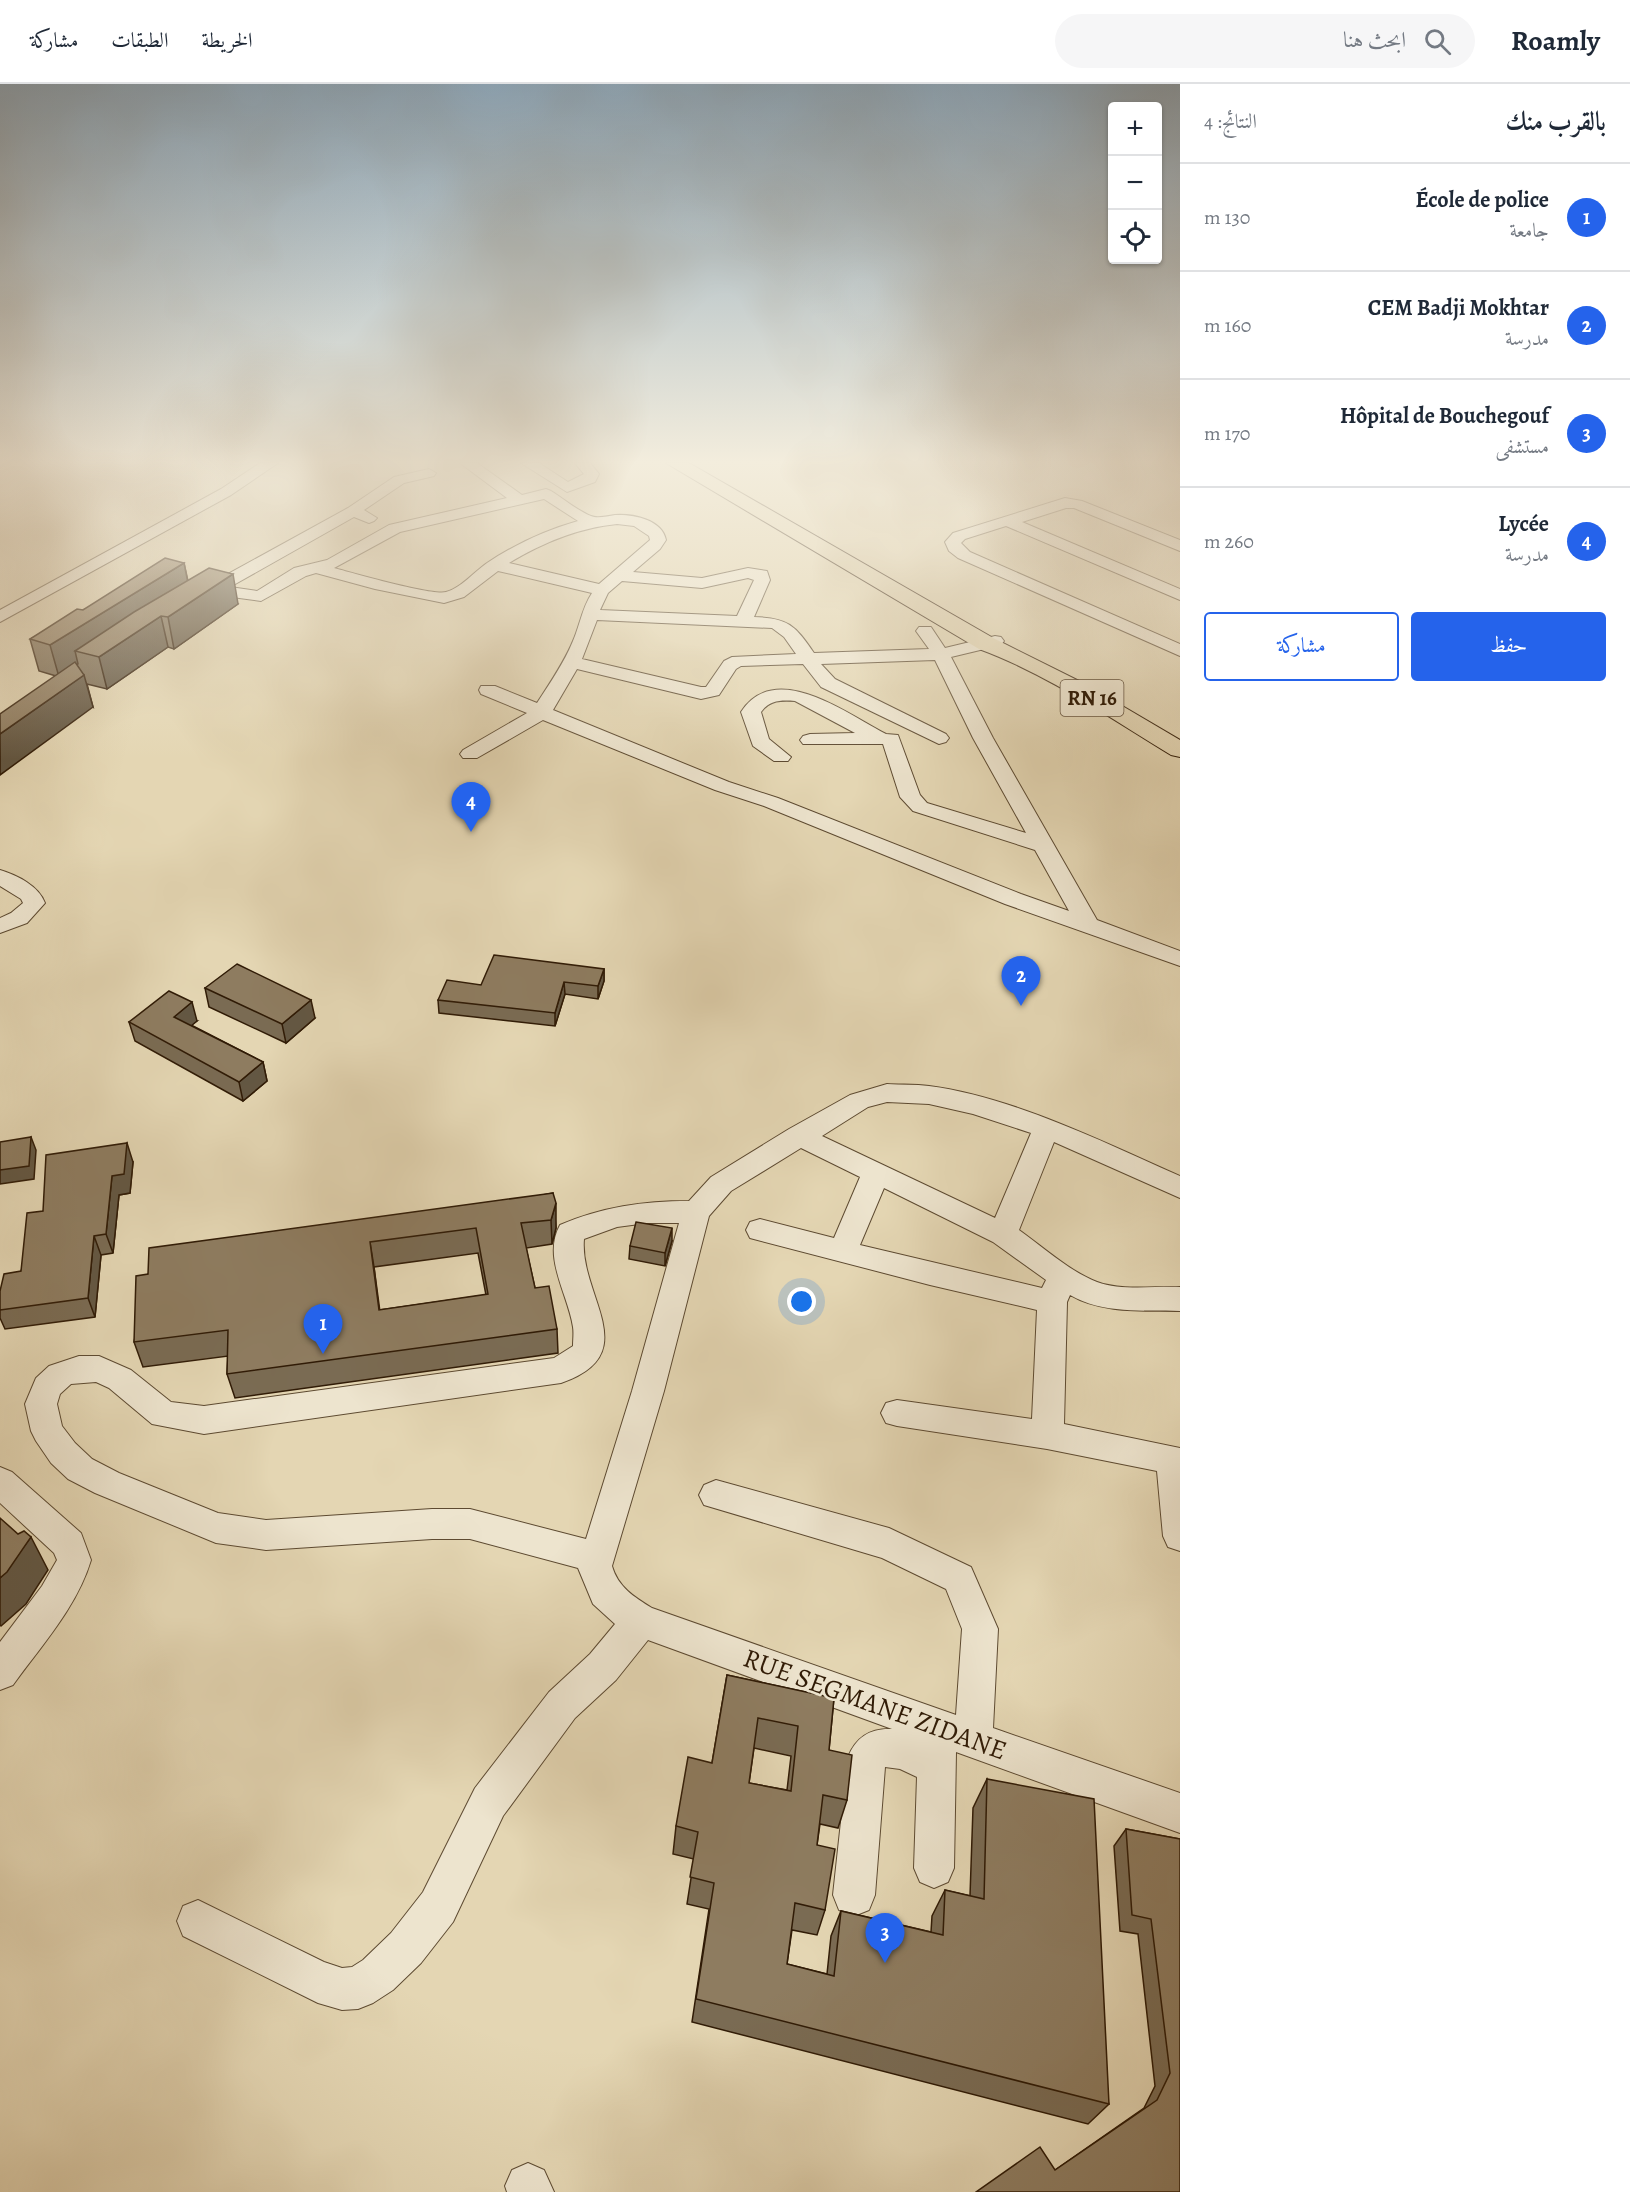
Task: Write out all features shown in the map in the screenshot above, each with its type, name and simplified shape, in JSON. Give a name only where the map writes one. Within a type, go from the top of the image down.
[{"type":"main road","name":"RN 16","points":[[847,561],[1077,689],[1180,750]]},
{"type":"main road","name":"RN 16","points":[[855,561],[995,645]]},
{"type":"street","points":[[0,617],[100,561]]},
{"type":"street","points":[[184,607],[264,561]]},
{"type":"street","points":[[214,589],[261,596],[300,572],[336,561]]},
{"type":"street","points":[[317,567],[375,584],[444,598],[455,595],[501,561]]},
{"type":"street","points":[[470,754],[541,713],[572,662],[602,590],[635,561]]},
{"type":"street","points":[[978,561],[1180,651]]},
{"type":"street","points":[[1101,561],[1180,595]]},
{"type":"street","points":[[495,565],[602,590]]},
{"type":"street","points":[[616,576],[696,584],[748,573],[761,575],[762,580],[743,621]]},
{"type":"street","points":[[590,615],[767,621],[783,625],[820,676],[828,683],[939,738]]},
{"type":"street","points":[[925,631],[940,654],[983,738],[1088,925]]},
{"type":"street","points":[[572,662],[702,693],[712,691],[733,663],[940,654],[995,645]]},
{"type":"street","points":[[488,690],[1013,899],[1180,959]]},
{"type":"street","points":[[780,757],[760,742],[751,712],[754,705],[771,696],[792,694],[885,739],[910,796],[920,807],[1044,846]]},
{"type":"street","points":[[810,740],[983,738]]},
{"type":"street","points":[[0,877],[31,894],[34,903],[27,913],[17,920],[0,926]]},
{"type":"street","points":[[696,1212],[644,1212],[595,1221],[570,1233],[568,1255],[589,1328],[588,1352],[561,1370],[204,1420],[163,1414],[120,1379],[99,1369],[79,1369],[60,1375],[46,1387],[41,1404],[47,1431],[63,1453],[80,1469],[107,1483],[216,1528],[266,1535],[432,1524],[470,1524],[587,1555],[596,1561],[648,1391],[696,1212],[721,1184],[859,1101],[887,1093],[929,1095],[977,1106],[1046,1128],[1180,1188]]},
{"type":"street","points":[[1003,1234],[1046,1128]]},
{"type":"street","points":[[799,1136],[1003,1234],[1057,1289],[1047,1435]]},
{"type":"street","points":[[843,1252],[876,1173]]},
{"type":"street","points":[[760,1230],[843,1252],[1057,1289],[1116,1296],[1180,1299]]},
{"type":"street","points":[[897,1413],[1047,1435],[1176,1462],[1180,1536]]},
{"type":"street","points":[[0,1482],[69,1544],[74,1560],[69,1576],[55,1598],[0,1672]]},
{"type":"street","points":[[716,1495],[889,1544],[959,1578],[980,1629],[955,1733],[937,1767],[934,1868]]},
{"type":"street","name":"RUE SEGMANE ZIDANE","points":[[596,1561],[603,1589],[616,1605],[641,1621],[1180,1813]]},
{"type":"street","points":[[198,1921],[318,1982],[334,1987],[358,1988],[378,1975],[406,1948],[438,1907],[489,1802],[532,1742],[562,1706],[603,1668],[641,1621]]},
{"type":"street","points":[[854,1895],[867,1757],[880,1746],[891,1746],[937,1767]]},
{"type":"building","points":[[160,561],[184,563],[50,645],[30,639],[77,609],[83,610]]},
{"type":"building","points":[[209,568],[233,574],[168,617],[161,616],[99,657],[75,651],[134,612]]},
{"type":"building","points":[[75,662],[84,675],[0,734],[0,714]]},
{"type":"building","points":[[494,955],[604,969],[598,986],[564,982],[555,1013],[438,1000],[447,980],[481,985]]},
{"type":"building","points":[[237,964],[311,1000],[282,1024],[205,988]]},
{"type":"building","points":[[169,991],[192,1002],[174,1017],[263,1062],[239,1082],[129,1022]]},
{"type":"building","points":[[31,1137],[29,1166],[0,1170],[0,1142]]},
{"type":"building","points":[[127,1143],[124,1174],[112,1176],[106,1234],[94,1236],[88,1298],[0,1310],[0,1291],[4,1274],[21,1271],[27,1213],[43,1211],[46,1155]]},
{"type":"building","points":[[553,1193],[556,1203],[551,1220],[521,1223],[535,1288],[549,1286],[557,1329],[227,1374],[228,1330],[134,1342],[136,1276],[148,1274],[149,1248]],"holes":[[[476,1228],[488,1294],[379,1310],[370,1242]]]},
{"type":"building","points":[[636,1222],[672,1228],[665,1253],[630,1246]]},
{"type":"building","points":[[0,1518],[18,1534],[24,1531],[31,1537],[7,1572],[0,1578]]},
{"type":"building","points":[[727,1675],[834,1698],[829,1750],[852,1755],[847,1800],[823,1795],[817,1845],[835,1849],[825,1910],[795,1903],[787,1964],[834,1976],[841,1911],[943,1935],[945,1890],[984,1899],[987,1779],[1094,1799],[1109,2104],[696,1999],[714,1883],[690,1877],[698,1832],[676,1826],[688,1757],[712,1763]],"holes":[[[758,1718],[798,1726],[791,1791],[749,1783]]]},
{"type":"building","points":[[1126,1829],[1180,1839],[1180,2192],[976,2192],[1040,2147],[1055,2170],[1157,2100],[1170,2073],[1151,1919],[1132,1915]]},
{"type":"place","name":"Lycée","points":[[471,832]]},
{"type":"place","name":"CEM Badji Mokhtar","points":[[1021,1006]]},
{"type":"place","name":"École de police","points":[[323,1354]]},
{"type":"place","name":"Hôpital de Bouchegouf","points":[[885,1963]]}]
